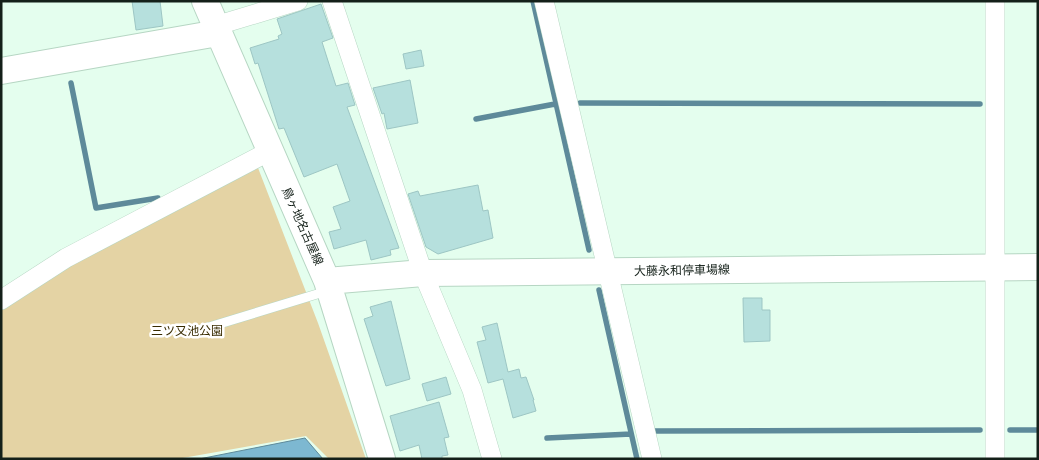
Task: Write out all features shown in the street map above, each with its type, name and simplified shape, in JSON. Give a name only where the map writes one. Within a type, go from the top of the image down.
[{"type":"main road","name":"鳥ヶ地名古屋線","points":[[204,1],[328,285],[381,458]]},
{"type":"main road","points":[[1,71],[217,30]]},
{"type":"main road","name":"大藤永和停車場線","points":[[328,285],[423,273],[1038,267]]},
{"type":"street","points":[[217,30],[298,1]]},
{"type":"street","points":[[332,1],[423,273],[472,390],[492,459]]},
{"type":"street","points":[[544,1],[652,459]]},
{"type":"street","points":[[995,1],[995,459]]},
{"type":"street","points":[[1,300],[66,258],[270,151]]},
{"type":"lane","points":[[196,332],[328,285]]},
{"type":"green space","name":"三ツ又池公園","points":[[253,155],[318,323],[366,459],[329,459],[306,436],[177,459],[1,459],[1,293]]},
{"type":"water","points":[[305,438],[323,459],[199,459]]},
{"type":"building","points":[[132,1],[160,1],[163,26],[136,30]]},
{"type":"building","points":[[321,4],[333,38],[322,42],[336,86],[348,83],[355,105],[347,107],[399,248],[390,250],[391,255],[371,260],[366,240],[334,249],[329,232],[341,229],[333,207],[350,201],[337,164],[304,177],[284,128],[279,129],[258,63],[255,64],[250,48],[279,39],[278,36],[282,34],[277,19]]},
{"type":"building","points":[[421,50],[424,66],[406,69],[403,54]]},
{"type":"building","points":[[410,80],[418,123],[387,129],[384,113],[382,114],[373,88]]},
{"type":"building","points":[[478,185],[483,211],[488,210],[493,238],[438,254],[426,247],[408,194],[418,191],[420,196]]},
{"type":"building","points":[[743,298],[762,298],[762,310],[770,310],[770,341],[744,342]]},
{"type":"building","points":[[391,301],[410,379],[386,386],[364,319],[373,316],[370,307]]},
{"type":"building","points":[[497,323],[508,372],[519,369],[521,378],[526,377],[536,411],[513,418],[503,379],[488,383],[477,342],[486,340],[482,327]]},
{"type":"building","points":[[446,377],[451,394],[427,401],[422,384]]},
{"type":"building","points":[[439,402],[449,437],[444,438],[448,455],[442,456],[442,459],[422,459],[419,445],[400,451],[390,416]]},
{"type":"waterway","points":[[533,1],[589,250]]},
{"type":"waterway","points":[[71,83],[96,208],[158,198]]},
{"type":"waterway","points":[[580,103],[980,104]]},
{"type":"waterway","points":[[476,119],[555,104]]},
{"type":"waterway","points":[[599,290],[637,459]]},
{"type":"waterway","points":[[655,431],[980,430]]},
{"type":"waterway","points":[[1010,430],[1038,430]]},
{"type":"waterway","points":[[547,438],[631,434]]}]
